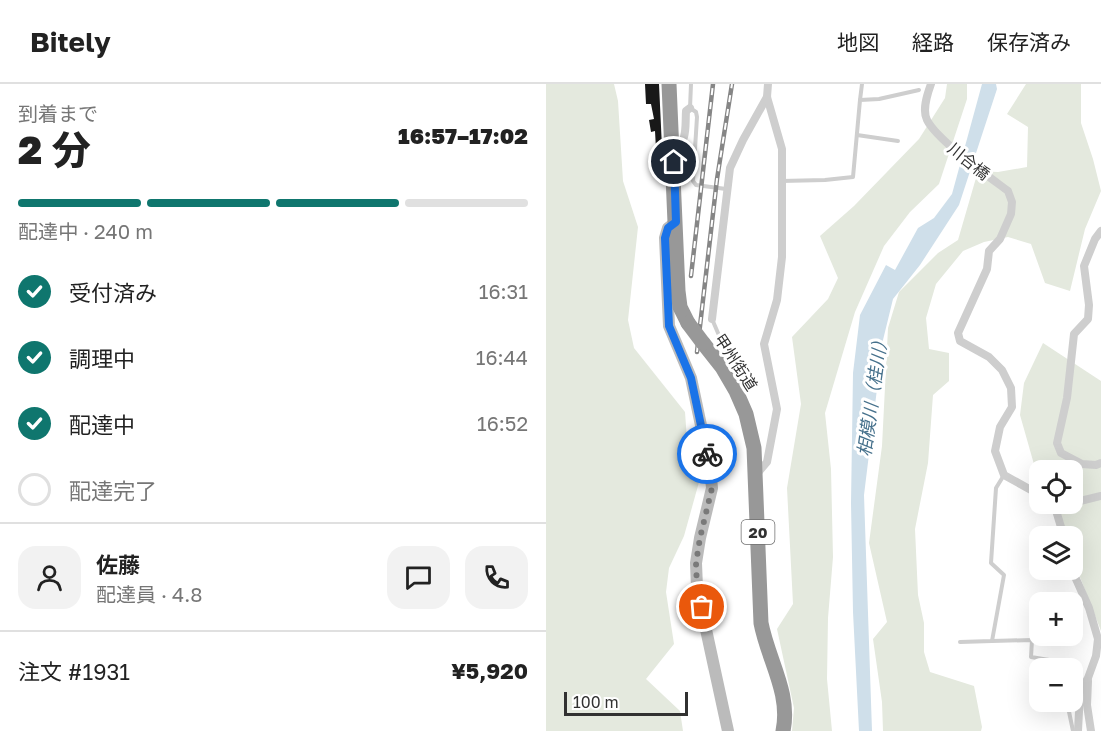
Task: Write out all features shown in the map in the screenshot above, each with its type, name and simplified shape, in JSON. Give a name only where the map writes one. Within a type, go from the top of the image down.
[{"type":"highway","name":"甲州街道","points":[[669,84],[679,300],[682,314],[730,380],[742,404],[754,448],[761,623],[765,643],[785,702],[786,714],[783,731]]},
{"type":"main road","points":[[676,222],[668,228],[665,238],[669,326],[691,378],[710,468],[712,488],[696,563],[697,588],[728,731]]},
{"type":"street","points":[[756,475],[768,462],[777,410],[764,344],[777,300],[782,257],[782,148],[767,97],[768,84]]},
{"type":"street","name":"川合橋","points":[[931,84],[925,101],[926,119],[939,136],[1008,191],[1012,202],[1011,214],[1000,239],[989,251],[987,269],[958,333],[960,340],[989,357],[1002,370],[1011,388],[1012,407],[1000,427],[995,451],[1004,475]]},
{"type":"street","points":[[712,319],[730,168],[767,97]]},
{"type":"street","points":[[673,151],[681,145],[685,137],[686,111],[690,108]]},
{"type":"street","points":[[1101,231],[1095,239],[1084,266],[1089,305],[1088,319],[1074,334],[1067,398],[1057,443],[1062,453],[1082,464],[1101,463]]},
{"type":"street","points":[[1004,475],[1029,489]]},
{"type":"street","points":[[1083,500],[1101,496]]},
{"type":"street","points":[[1076,580],[1089,608],[1098,639],[1096,656],[1080,692],[1078,731]]},
{"type":"street","points":[[1088,678],[1087,705],[1091,731]]},
{"type":"lane","points":[[691,84],[690,108],[696,111],[697,117],[693,181],[696,185],[727,189]]},
{"type":"lane","points":[[781,181],[853,177],[862,84]]},
{"type":"lane","points":[[860,100],[879,99],[919,90]]},
{"type":"lane","points":[[857,135],[898,141]]},
{"type":"lane","points":[[712,319],[741,388],[742,404]]},
{"type":"lane","points":[[992,641],[1004,575],[991,563],[996,488],[1004,475]]},
{"type":"lane","points":[[960,642],[1032,640],[1031,657],[1037,658]]},
{"type":"lane","points":[[1069,712],[1073,731]]},
{"type":"shaded area","points":[[546,84],[614,84],[618,101],[623,181],[638,227],[628,320],[634,348],[685,412],[687,440],[706,457],[684,536],[669,568],[666,592],[674,644],[646,679],[680,711],[683,731],[546,731]]},
{"type":"shaded area","points":[[947,84],[967,84],[967,99],[939,184],[910,212],[884,246],[855,312],[825,413],[831,469],[833,557],[828,618],[827,679],[832,731],[792,731],[794,708],[777,629],[793,604],[787,488],[801,404],[792,337],[828,299],[838,278],[820,236],[854,206],[919,139],[945,98]]},
{"type":"shaded area","points":[[1026,84],[1081,84],[1081,123],[1101,191],[1085,229],[1070,291],[1045,283],[1031,244],[1008,237],[984,242],[963,251],[936,284],[926,318],[929,349],[949,353],[949,381],[933,395],[928,463],[915,529],[918,595],[924,623],[924,652],[930,672],[974,686],[982,727],[981,731],[883,731],[882,702],[873,639],[887,622],[869,543],[882,446],[888,328],[899,292],[938,253],[958,240],[978,171],[998,172],[1027,167],[1028,127],[1007,114]]},
{"type":"shaded area","points":[[1043,343],[1101,381],[1101,631],[1081,580],[1083,580],[1083,526],[1058,526],[1053,514],[1083,514],[1083,460],[1033,460],[1020,415],[1024,383]]},
{"type":"water","name":"相模川（桂川）","points":[[982,84],[996,84],[997,89],[959,205],[920,265],[893,299],[883,340],[864,495],[872,731],[859,731],[853,612],[851,503],[853,373],[860,315],[886,265],[895,270],[918,228],[934,218],[952,194]]},
{"type":"building","points":[[645,84],[659,84],[662,148],[656,149],[655,131],[651,132],[649,120],[654,119],[651,104],[646,104]]},
{"type":"railway","points":[[691,276],[713,84]]},
{"type":"railway","points":[[697,352],[717,179],[732,84]]},
{"type":"way so far","points":[[702,607],[697,588],[696,563],[712,488],[707,454]]},
{"type":"route","points":[[674,162],[676,222],[668,228],[665,238],[669,326],[696,393],[707,454]]}]
